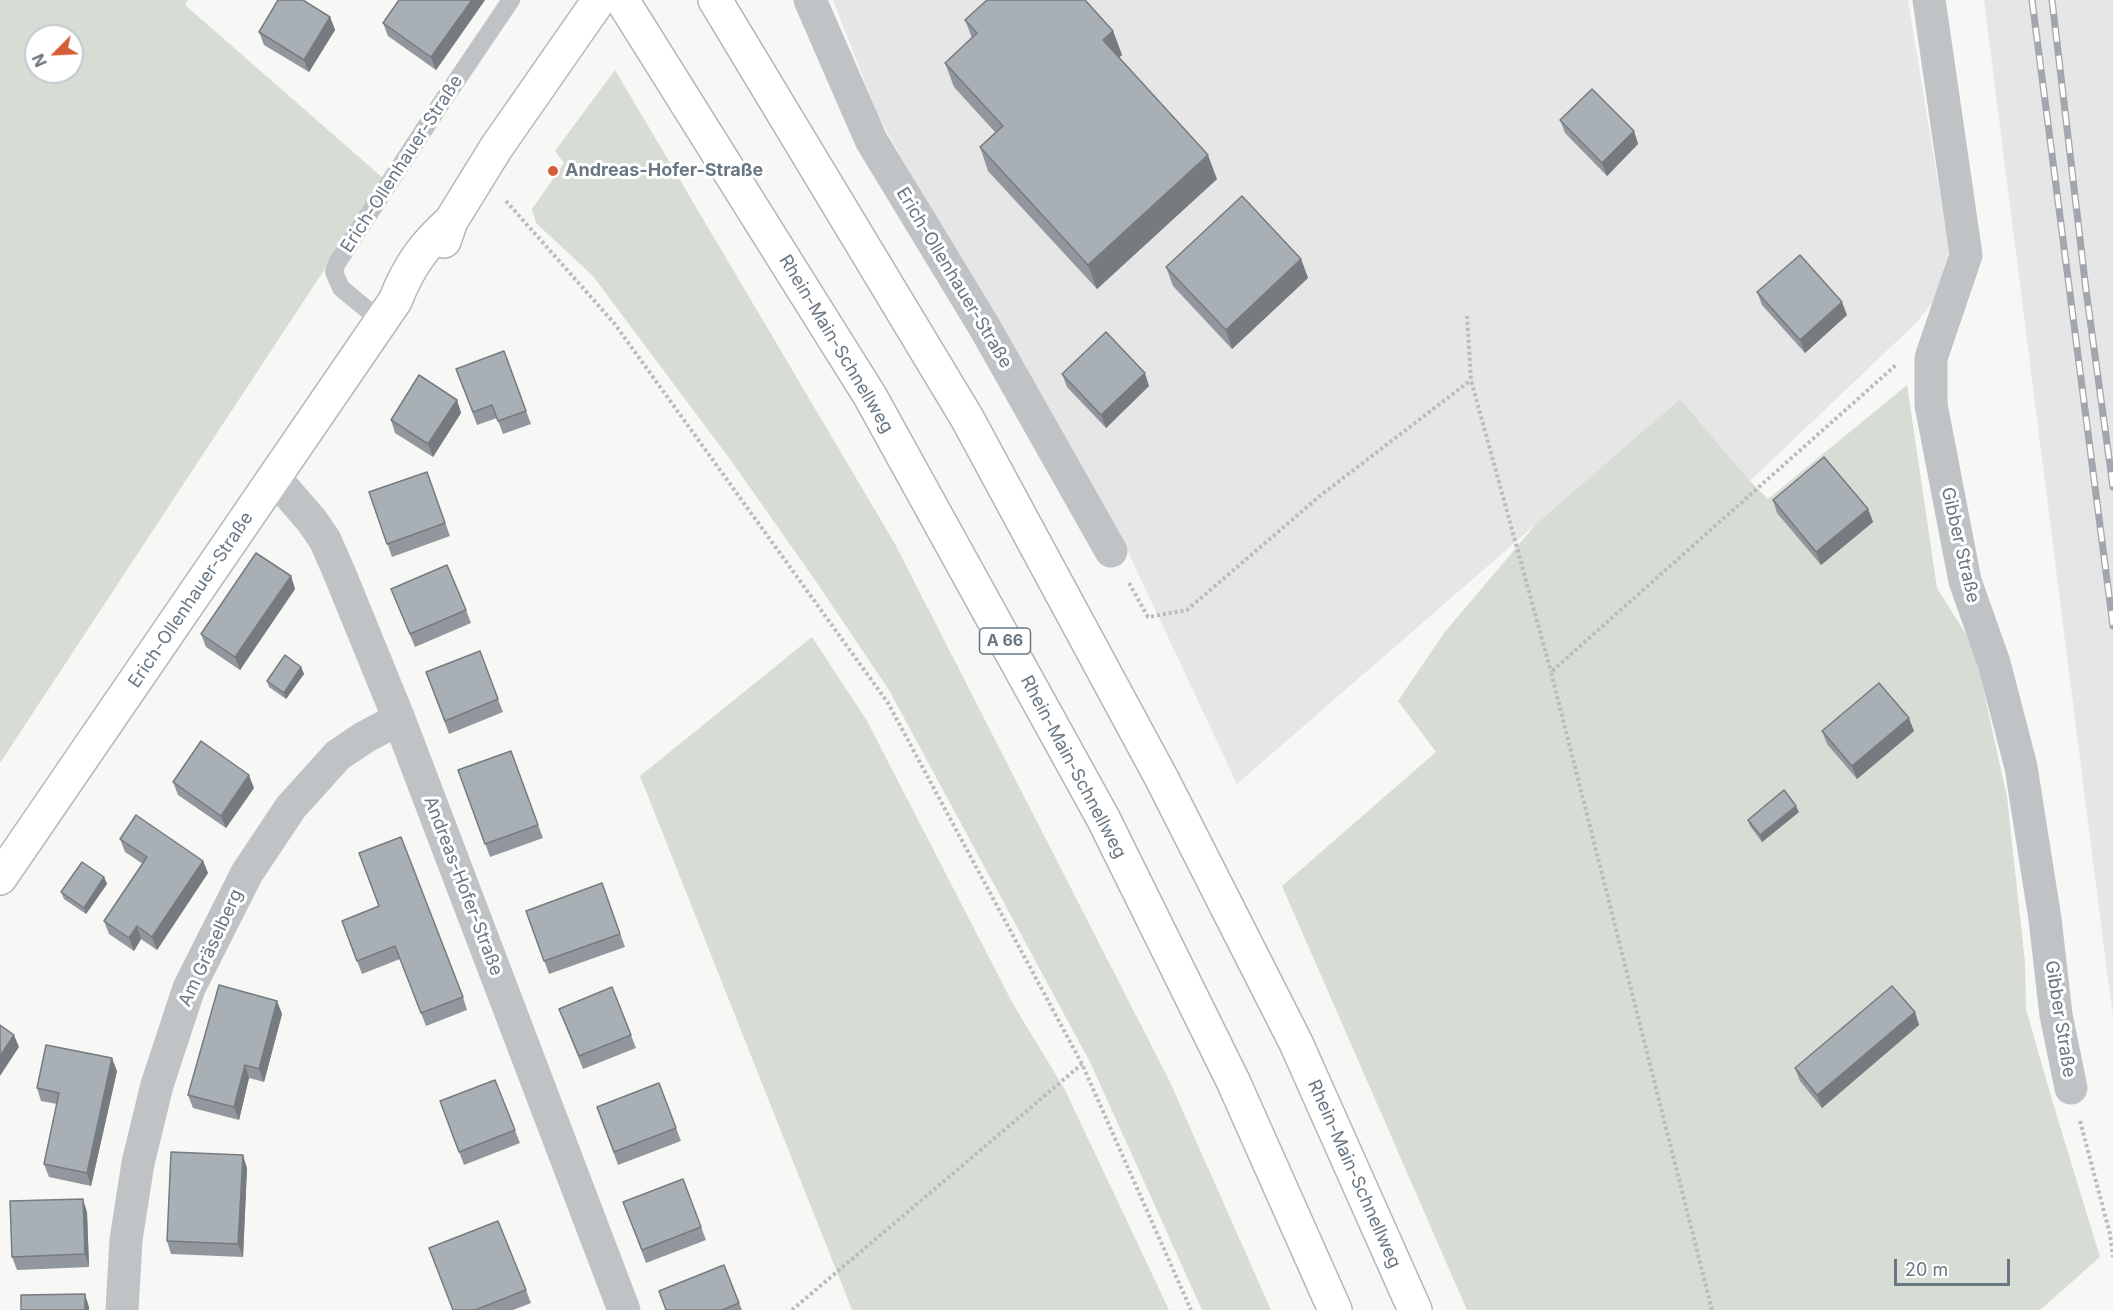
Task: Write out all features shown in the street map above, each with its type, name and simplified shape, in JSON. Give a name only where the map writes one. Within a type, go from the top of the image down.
[{"type":"main road","name":"Erich-Ollenhauer-Straße","points":[[0,878],[388,311],[414,260],[434,236],[451,221],[496,148],[599,0]]},
{"type":"main road","name":"Rhein-Main-Schnellweg","points":[[622,0],[870,396],[1103,818],[1233,1081],[1335,1310]]},
{"type":"main road","name":"Rhein-Main-Schnellweg","points":[[715,0],[967,418],[1162,779],[1296,1043],[1415,1310]]},
{"type":"street","name":"Erich-Ollenhauer-Straße","points":[[810,0],[871,140],[985,328],[1111,551]]},
{"type":"street","name":"Gibber Straße","points":[[1929,0],[1966,255],[1931,358],[1931,405],[1965,581],[1994,663],[2021,767],[2045,919],[2056,1015],[2072,1088]]},
{"type":"street","name":"Andreas-Hofer-Straße","points":[[274,477],[312,521],[325,540],[399,719],[624,1310]]},
{"type":"street","name":"Am Gräselberg","points":[[122,1310],[126,1240],[138,1163],[157,1084],[189,988],[247,873],[291,807],[338,755],[399,719]]},
{"type":"lane","name":"Erich-Ollenhauer-Straße","points":[[388,311],[341,288],[334,273],[337,264],[511,0]]},
{"type":"path","points":[[476,180],[511,204],[614,323],[888,703],[1082,1064],[1191,1310]]},
{"type":"path","points":[[1467,316],[1471,380],[1551,672],[1712,1310]]},
{"type":"path","points":[[1551,672],[1893,367],[1938,340]]},
{"type":"path","points":[[1111,551],[1149,617],[1187,610],[1321,495],[1471,380]]},
{"type":"path","points":[[792,1310],[1082,1064]]},
{"type":"path","points":[[2072,1088],[2110,1234],[2113,1257]]},
{"type":"shaded area","points":[[0,0],[188,0],[185,5],[384,179],[0,763]]},
{"type":"shaded area","points":[[833,0],[1908,0],[1949,250],[1934,300],[1916,323],[1750,481],[1680,399],[1237,784],[1129,554],[878,116]]},
{"type":"shaded area","points":[[1984,0],[2113,0],[2113,1017],[2106,964]]},
{"type":"shaded area","points":[[615,70],[895,544],[1169,1080],[1271,1310],[1202,1310],[1091,1064],[889,690],[732,462],[593,276],[536,223],[532,209],[564,163],[555,151]]},
{"type":"shaded area","points":[[1907,385],[1937,588],[1974,647],[2007,797],[2025,962],[2026,1009],[2100,1257],[2040,1310],[1467,1310],[1282,886],[1436,752],[1398,701],[1444,633],[1536,524],[1680,399],[1768,499]]},
{"type":"shaded area","points":[[812,637],[867,721],[1013,1004],[1065,1090],[1169,1310],[852,1310],[640,776]]},
{"type":"building","points":[[278,0],[303,0],[330,17],[304,60],[259,32]]},
{"type":"building","points":[[399,0],[472,0],[431,57],[383,23]]},
{"type":"building","points":[[987,0],[1085,0],[1113,31],[1103,40],[1208,155],[1088,265],[980,147],[1003,126],[945,63],[977,33],[965,20]]},
{"type":"building","points":[[1592,89],[1634,131],[1602,163],[1560,120]]},
{"type":"building","points":[[1242,196],[1301,259],[1226,330],[1166,267]]},
{"type":"building","points":[[1800,255],[1842,302],[1800,340],[1757,292]]},
{"type":"building","points":[[1106,332],[1145,373],[1101,415],[1062,374]]},
{"type":"building","points":[[504,351],[526,411],[498,421],[492,405],[473,412],[456,369]]},
{"type":"building","points":[[419,375],[457,400],[428,444],[391,420]]},
{"type":"building","points":[[1824,457],[1868,509],[1816,552],[1773,500]]},
{"type":"building","points":[[427,472],[445,523],[387,544],[369,492]]},
{"type":"building","points":[[256,553],[291,576],[235,657],[201,634]]},
{"type":"building","points":[[447,565],[466,610],[410,634],[391,589]]},
{"type":"building","points":[[480,651],[498,699],[445,721],[426,672]]},
{"type":"building","points":[[285,655],[301,667],[284,693],[267,681]]},
{"type":"building","points":[[1879,683],[1909,718],[1852,766],[1822,731]]},
{"type":"building","points":[[201,741],[249,775],[221,816],[173,782]]},
{"type":"building","points":[[511,751],[538,825],[485,844],[458,770]]},
{"type":"building","points":[[1784,790],[1796,806],[1760,835],[1748,820]]},
{"type":"building","points":[[136,815],[203,861],[152,937],[137,926],[129,938],[104,921],[147,857],[120,839]]},
{"type":"building","points":[[401,837],[463,997],[421,1013],[395,946],[357,961],[342,921],[379,906],[359,853]]},
{"type":"building","points":[[82,862],[104,877],[84,908],[61,892]]},
{"type":"building","points":[[602,883],[620,934],[544,961],[526,911]]},
{"type":"building","points":[[219,985],[277,1001],[259,1069],[245,1065],[234,1107],[188,1095]]},
{"type":"building","points":[[1892,986],[1915,1012],[1817,1095],[1795,1068]]},
{"type":"building","points":[[612,987],[631,1035],[579,1056],[559,1009]]},
{"type":"building","points":[[0,1025],[14,1035],[0,1056]]},
{"type":"building","points":[[46,1045],[112,1058],[87,1173],[44,1164],[59,1093],[37,1088]]},
{"type":"building","points":[[495,1080],[515,1130],[459,1152],[440,1101]]},
{"type":"building","points":[[659,1083],[676,1128],[614,1152],[597,1107]]},
{"type":"building","points":[[171,1152],[243,1155],[238,1244],[167,1241]]},
{"type":"building","points":[[683,1179],[701,1227],[642,1250],[623,1202]]},
{"type":"building","points":[[83,1199],[85,1254],[12,1257],[10,1201]]},
{"type":"building","points":[[498,1221],[526,1290],[475,1310],[453,1310],[429,1248]]},
{"type":"building","points":[[724,1265],[739,1303],[722,1310],[666,1310],[659,1291]]},
{"type":"building","points":[[85,1294],[85,1310],[21,1310],[21,1295]]},
{"type":"railway","points":[[2032,0],[2113,626]]},
{"type":"railway","points":[[2052,0],[2086,290],[2113,487]]},
{"type":"place","name":"Andreas-Hofer-Straße","points":[[553,171]]}]
